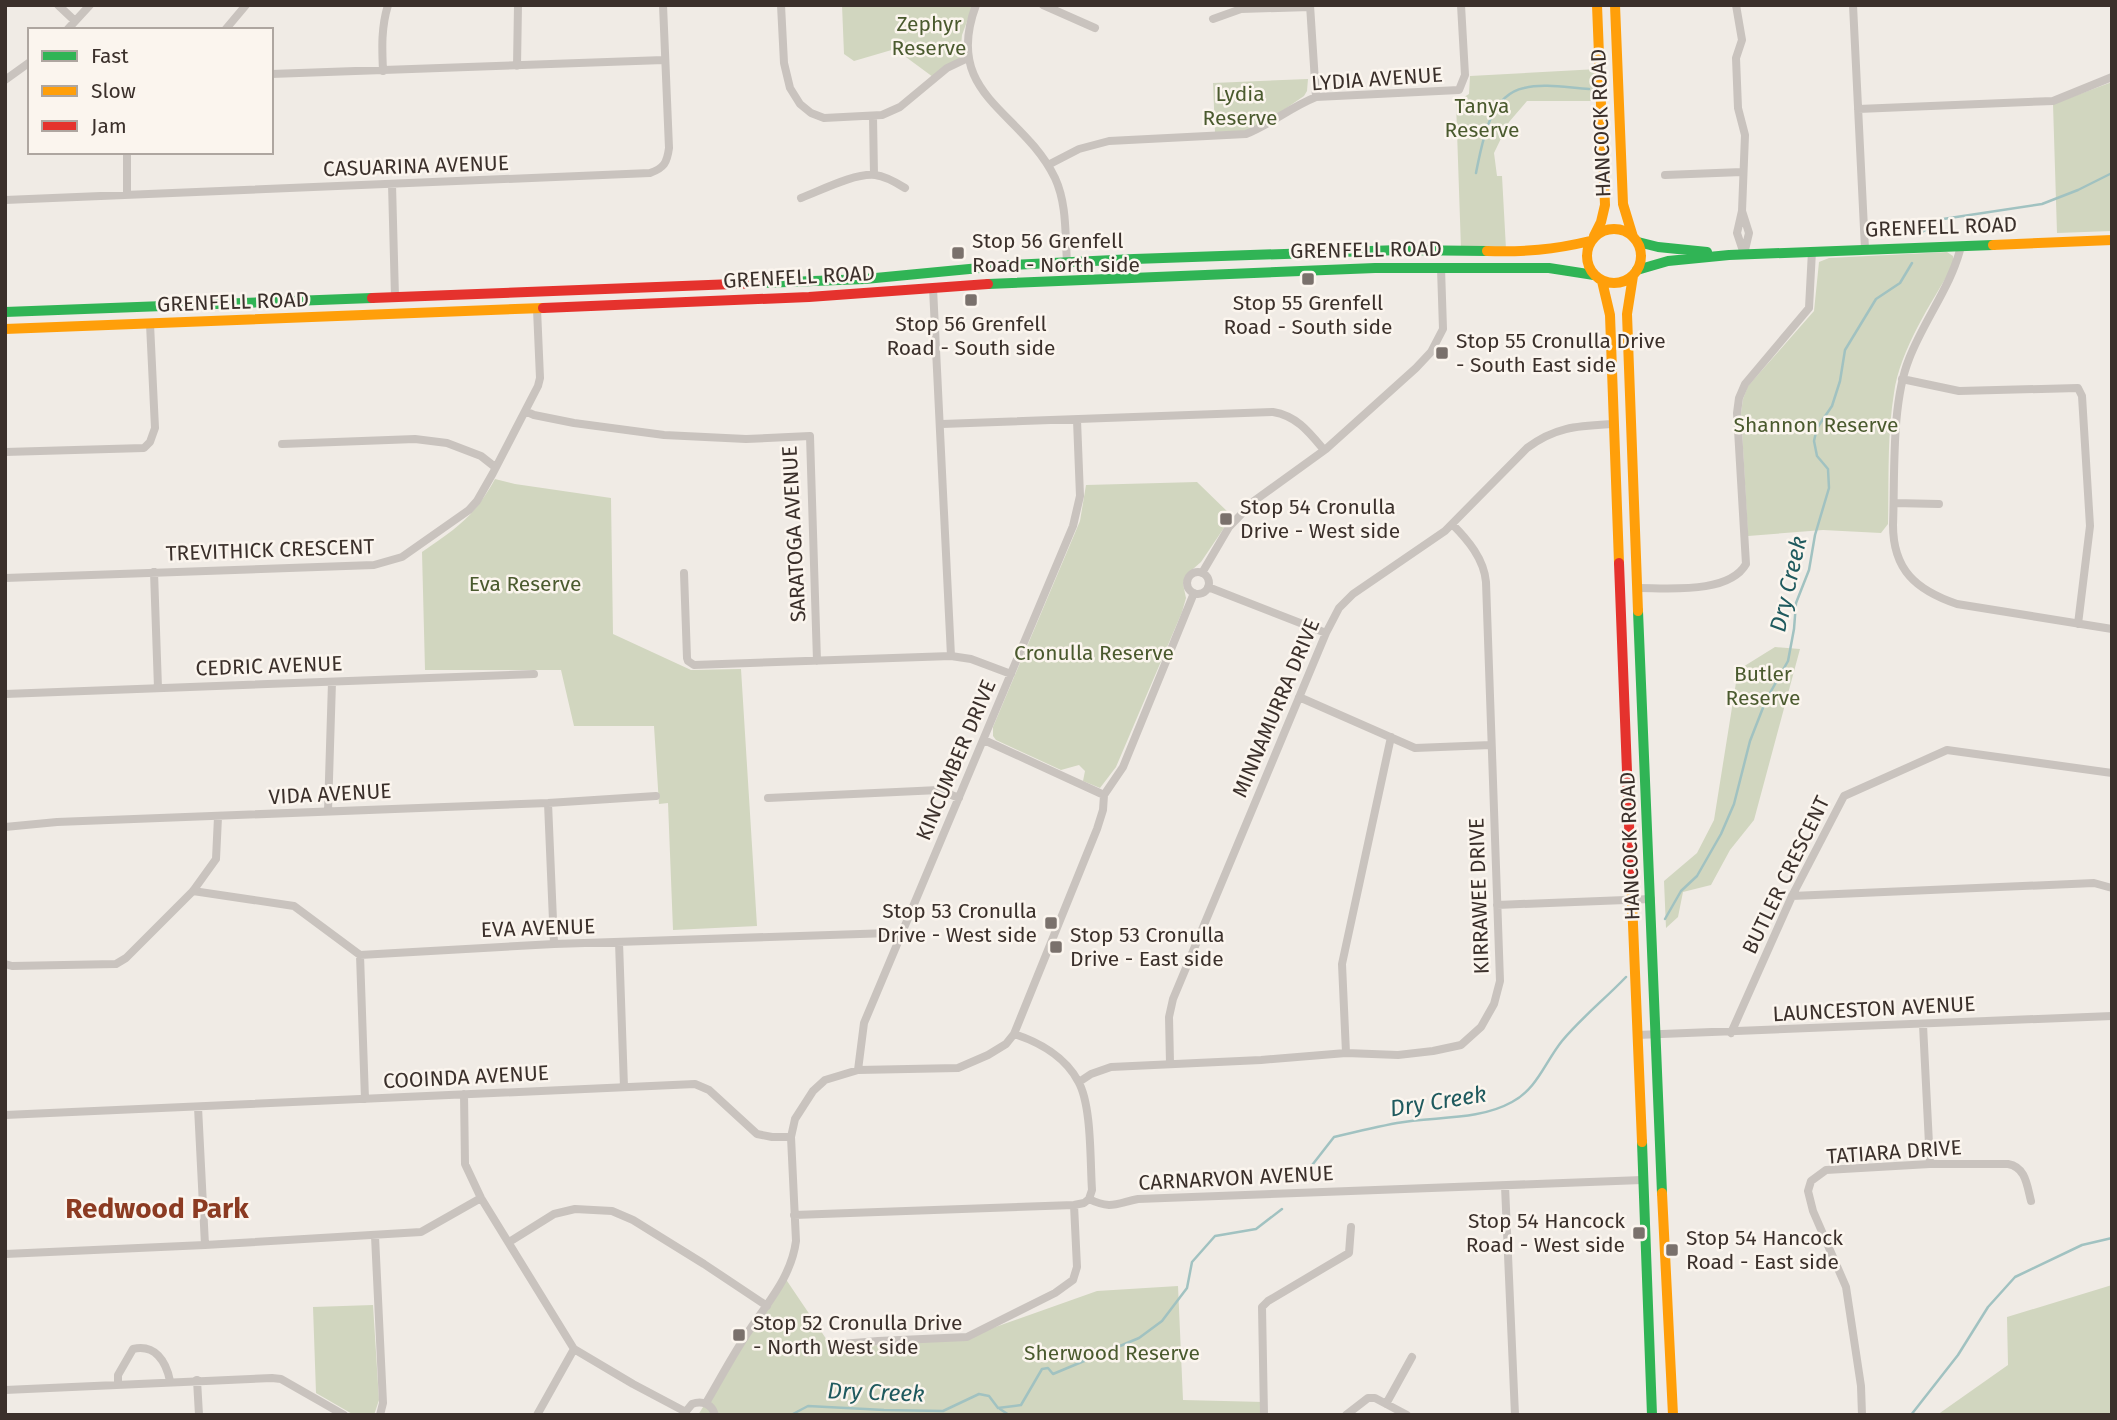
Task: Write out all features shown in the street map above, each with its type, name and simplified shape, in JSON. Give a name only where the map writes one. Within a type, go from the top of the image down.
[{"type":"main road","name":"HANCOCK ROAD","points":[[1592,239],[1601,222],[1605,205],[1597,5]]},
{"type":"main road","name":"HANCOCK ROAD","points":[[1615,5],[1623,204],[1636,239]]},
{"type":"main road","points":[[1614,228],[1625,231],[1636,239],[1641,256],[1635,273],[1618,283],[1598,278],[1586,259],[1592,239],[1603,230],[1614,228]]},
{"type":"main road","name":"GRENFELL ROAD","points":[[5,312],[865,279],[1066,262],[1347,251],[1533,252],[1559,249],[1592,239]]},
{"type":"main road","name":"GRENFELL ROAD","points":[[1636,239],[1658,247],[1730,255]]},
{"type":"main road","name":"GRENFELL ROAD","points":[[1635,273],[1668,261],[1744,254],[2112,240]]},
{"type":"main road","points":[[1440,251],[1441,268]]},
{"type":"main road","points":[[1066,262],[1067,279]]},
{"type":"main road","name":"GRENFELL ROAD","points":[[5,329],[809,297],[1067,279],[1376,268],[1549,268],[1567,269],[1598,278]]},
{"type":"main road","name":"HANCOCK ROAD","points":[[1635,273],[1628,314],[1661,1179],[1673,1415]]},
{"type":"main road","name":"HANCOCK ROAD","points":[[1598,278],[1610,315],[1652,1415]]},
{"type":"main road","points":[[537,292],[537,309]]},
{"type":"main road","points":[[396,297],[396,315]]},
{"type":"main road","points":[[150,307],[150,324]]},
{"type":"main road","points":[[1642,1180],[1661,1179]]},
{"type":"street","points":[[58,5],[75,21]]},
{"type":"street","points":[[68,28],[90,5]]},
{"type":"street","points":[[227,28],[246,5]]},
{"type":"street","points":[[383,71],[383,22],[388,5]]},
{"type":"street","points":[[517,66],[518,5]]},
{"type":"street","name":"CASUARINA AVENUE","points":[[5,200],[635,176],[660,170],[668,161],[669,148],[663,5]]},
{"type":"street","points":[[781,5],[784,63],[790,88],[800,104],[811,113],[824,118],[882,115],[900,107],[947,68],[968,58]]},
{"type":"street","points":[[976,5],[967,35],[968,58],[978,85],[1048,165],[1061,195],[1066,262]]},
{"type":"street","points":[[1043,5],[1095,28]]},
{"type":"street","name":"LYDIA AVENUE","points":[[1048,165],[1079,149],[1109,141],[1246,134],[1264,127],[1300,103],[1316,97],[1459,90],[1464,80],[1461,5]]},
{"type":"street","points":[[1736,5],[1742,40],[1737,58],[1738,108],[1745,135],[1742,211],[1737,233],[1744,254]]},
{"type":"street","points":[[1853,5],[1865,249]]},
{"type":"street","points":[[1213,19],[1241,9],[1310,6],[1316,97]]},
{"type":"street","points":[[273,74],[664,60]]},
{"type":"street","points":[[5,80],[28,63]]},
{"type":"street","points":[[1858,108],[2053,101],[2112,77]]},
{"type":"street","points":[[873,116],[874,175]]},
{"type":"street","points":[[127,154],[127,195]]},
{"type":"street","points":[[1665,175],[1742,172]]},
{"type":"street","points":[[801,198],[848,180],[874,175],[905,188]]},
{"type":"street","points":[[392,184],[396,297]]},
{"type":"street","points":[[1961,246],[1956,265],[1927,317],[1899,392],[1893,544],[1898,560],[1912,580],[1937,598],[1957,604],[2112,629]]},
{"type":"street","points":[[1639,589],[1721,583],[1741,573],[1746,564],[1737,413],[1739,398],[1745,384],[1809,309],[1812,251]]},
{"type":"street","points":[[1202,573],[1220,540],[1241,513],[1272,486],[1324,450],[1416,368],[1438,341],[1444,318],[1441,268]]},
{"type":"street","points":[[933,288],[942,424],[951,656]]},
{"type":"street","name":"TREVITHICK CRESCENT","points":[[5,578],[385,563],[402,557],[458,519],[477,501],[540,378],[537,309]]},
{"type":"street","points":[[5,452],[144,448],[150,442],[155,428],[150,324]]},
{"type":"street","points":[[1902,379],[1959,391],[2078,388],[2082,396],[2090,526],[2078,624]]},
{"type":"street","name":"SARATOGA AVENUE","points":[[525,411],[574,424],[664,435],[746,439],[810,436],[817,661]]},
{"type":"street","points":[[942,424],[1273,412],[1301,423],[1324,450]]},
{"type":"street","name":"KINCUMBER DRIVE","points":[[858,1070],[864,1023],[1073,526],[1080,496],[1077,420]]},
{"type":"street","name":"MINNAMURRA DRIVE","points":[[1170,1063],[1169,1017],[1173,999],[1326,633],[1339,608],[1353,594],[1452,524],[1518,456],[1541,438],[1566,428],[1614,424]]},
{"type":"street","points":[[282,444],[426,440],[447,443],[481,456],[495,467]]},
{"type":"street","points":[[1894,503],[1939,504]]},
{"type":"street","name":"KIRRAWEE DRIVE","points":[[1079,1082],[1091,1074],[1111,1067],[1346,1053],[1398,1055],[1433,1051],[1461,1045],[1481,1027],[1494,1004],[1500,981],[1484,568],[1452,524]]},
{"type":"street","points":[[154,572],[158,688]]},
{"type":"street","points":[[1194,593],[1187,585],[1188,579],[1196,572],[1206,576],[1208,587]]},
{"type":"street","points":[[684,573],[688,661],[694,665],[951,656],[971,659],[1011,674]]},
{"type":"street","points":[[1208,587],[1326,633]]},
{"type":"street","points":[[1194,593],[1205,591],[1208,587]]},
{"type":"street","points":[[706,1403],[746,1334],[785,1278],[794,1254],[796,1241],[791,1136],[795,1119],[813,1091],[825,1080],[858,1070],[958,1068],[988,1055],[1006,1044],[1014,1034],[1097,828],[1103,810],[1104,795],[1123,766],[1194,593]]},
{"type":"street","name":"CEDRIC AVENUE","points":[[5,694],[534,674]]},
{"type":"street","points":[[328,811],[332,682]]},
{"type":"street","points":[[1299,697],[1415,748],[1491,745]]},
{"type":"street","points":[[1346,1053],[1342,964],[1391,737]]},
{"type":"street","points":[[984,740],[1104,795]]},
{"type":"street","name":"BUTLER CRESCENT","points":[[1731,1033],[1792,896],[1844,796],[1947,750],[2112,773]]},
{"type":"street","points":[[768,798],[939,790],[959,798]]},
{"type":"street","name":"VIDA AVENUE","points":[[5,827],[57,822],[548,803],[656,796]]},
{"type":"street","points":[[548,803],[554,944]]},
{"type":"street","points":[[5,964],[116,964],[126,958],[193,891],[216,859],[218,817]]},
{"type":"street","points":[[1792,896],[2094,883],[2112,888]]},
{"type":"street","points":[[193,891],[294,906],[360,955],[365,1099]]},
{"type":"street","points":[[1497,905],[1651,899]]},
{"type":"street","name":"EVA AVENUE","points":[[360,955],[554,944],[824,934],[890,933],[899,938]]},
{"type":"street","points":[[619,942],[624,1087]]},
{"type":"street","name":"LAUNCESTON AVENUE","points":[[1637,1035],[2112,1016]]},
{"type":"street","points":[[1923,1025],[1930,1164]]},
{"type":"street","points":[[794,1214],[1074,1205],[1089,1199],[1092,1190],[1088,1130],[1079,1082],[1059,1058],[1041,1044],[1014,1034]]},
{"type":"street","name":"COOINDA AVENUE","points":[[5,1115],[695,1084],[709,1090],[757,1134],[772,1137],[791,1136]]},
{"type":"street","points":[[464,1094],[465,1164],[481,1198],[574,1349],[684,1413],[692,1404],[706,1403]]},
{"type":"street","points":[[198,1107],[205,1245]]},
{"type":"street","name":"TATIARA DRIVE","points":[[1862,1415],[1861,1386],[1846,1287],[1820,1230],[1808,1191],[1811,1181],[1826,1170],[1930,1164],[2016,1165],[2023,1171],[2031,1201]]},
{"type":"street","name":"CARNARVON AVENUE","points":[[1089,1199],[1099,1204],[1115,1206],[1139,1199],[1642,1180]]},
{"type":"street","points":[[1505,1186],[1514,1415]]},
{"type":"street","points":[[5,1254],[375,1237],[421,1232],[481,1198]]},
{"type":"street","points":[[833,1349],[841,1345],[866,1342],[967,1337],[1055,1293],[1073,1280],[1077,1267],[1074,1205]]},
{"type":"street","points":[[509,1242],[554,1214],[575,1209],[612,1211],[633,1220],[767,1306]]},
{"type":"street","points":[[1264,1415],[1262,1307],[1268,1300],[1349,1253],[1351,1227]]},
{"type":"street","points":[[375,1237],[383,1403],[380,1415]]},
{"type":"street","points":[[118,1383],[118,1375],[133,1349],[144,1346],[155,1351],[169,1372],[170,1381]]},
{"type":"street","points":[[537,1415],[574,1349]]},
{"type":"street","points":[[1386,1404],[1412,1357]]},
{"type":"street","points":[[197,1380],[199,1415]]},
{"type":"street","points":[[5,1390],[197,1380],[281,1380],[344,1415]]},
{"type":"street","points":[[1346,1415],[1368,1398],[1375,1398],[1407,1415]]},
{"type":"street","points":[[706,1403],[716,1415]]},
{"type":"green space","name":"Zephyr Reserve","points":[[842,5],[973,5],[962,35],[960,58],[933,77],[895,49],[854,61],[844,54]]},
{"type":"green space","name":"Tanya Reserve","points":[[1598,69],[1600,101],[1527,101],[1509,122],[1494,153],[1497,176],[1502,176],[1506,249],[1461,249],[1456,102],[1469,94],[1470,76]]},
{"type":"green space","name":"Lydia Reserve","points":[[1308,79],[1304,96],[1263,124],[1246,131],[1215,132],[1213,83]]},
{"type":"green space","points":[[2112,82],[2112,231],[2057,233],[2053,104]]},
{"type":"green space","name":"Shannon Reserve","points":[[1947,252],[1953,256],[1953,266],[1917,327],[1897,377],[1890,426],[1888,524],[1881,533],[1823,530],[1748,536],[1741,413],[1743,399],[1748,386],[1814,311],[1819,262],[1829,258]]},
{"type":"green space","name":"Eva Reserve","points":[[495,479],[611,498],[613,634],[691,670],[741,669],[757,926],[673,930],[668,803],[659,804],[654,726],[574,726],[561,670],[425,670],[422,552],[464,521],[480,503]]},
{"type":"green space","name":"Cronulla Reserve","points":[[1197,482],[1232,516],[1201,562],[1185,576],[1183,584],[1186,598],[1182,612],[1116,767],[1100,788],[1083,781],[1085,771],[1079,765],[1061,770],[996,740],[993,727],[1080,521],[1086,485]]},
{"type":"green space","name":"Butler Reserve","points":[[1775,647],[1800,649],[1754,820],[1730,850],[1711,885],[1683,892],[1678,917],[1666,928],[1664,881],[1697,853],[1714,820],[1738,670]]},
{"type":"green space","name":"Sherwood Reserve","points":[[785,1278],[833,1349],[967,1337],[1097,1291],[1178,1286],[1183,1400],[1264,1402],[1265,1415],[698,1415]]},
{"type":"green space","points":[[2112,1285],[2112,1415],[1937,1415],[2008,1365],[2007,1317]]},
{"type":"green space","points":[[373,1305],[379,1400],[374,1415],[354,1415],[316,1393],[313,1307]]},
{"type":"waterway","points":[[1476,173],[1489,122],[1495,110],[1512,92],[1540,86],[1589,89]]},
{"type":"waterway","name":"Dry Creek","points":[[1919,234],[1943,219],[2042,204],[2112,173]]},
{"type":"waterway","name":"Dry Creek","points":[[1665,919],[1681,891],[1697,876],[1721,834],[1734,804],[1750,741],[1766,700],[1788,661],[1796,603],[1809,570],[1815,535],[1829,488],[1828,469],[1817,456],[1814,441],[1817,428],[1832,406],[1840,381],[1845,350],[1876,299],[1900,283],[1912,263]]},
{"type":"waterway","name":"Dry Creek","points":[[1302,1178],[1334,1137],[1397,1123],[1485,1112],[1521,1097],[1569,1033],[1626,977]]},
{"type":"waterway","name":"Dry Creek","points":[[791,1415],[808,1406],[943,1411],[979,1394],[989,1396],[998,1408],[1021,1405],[1042,1369],[1048,1368],[1053,1374],[1139,1338],[1162,1321],[1187,1288],[1192,1262],[1215,1236],[1256,1229],[1282,1209]]},
{"type":"waterway","points":[[1911,1415],[1958,1355],[1988,1307],[2015,1277],[2082,1245],[2112,1238]]},
{"type":"waterway","points":[[1000,1409],[1009,1415]]},
{"type":"traffic: fast","points":[[1638,242],[1707,252]]},
{"type":"traffic: fast","points":[[1637,270],[1668,261],[1729,255],[1993,245]]},
{"type":"traffic: fast","points":[[760,283],[865,279],[1011,265],[1134,259],[1399,250],[1487,251]]},
{"type":"traffic: fast","points":[[988,284],[1375,268],[1549,268],[1594,275]]},
{"type":"traffic: fast","points":[[5,312],[372,298]]},
{"type":"traffic: fast","points":[[1638,611],[1662,1193]]},
{"type":"traffic: fast","points":[[1642,1142],[1652,1415]]},
{"type":"traffic: slow","points":[[1594,236],[1605,205],[1597,5]]},
{"type":"traffic: slow","points":[[1615,5],[1623,204],[1633,237]]},
{"type":"traffic: slow","points":[[1619,229],[1629,233],[1637,241],[1641,256],[1637,271],[1629,279],[1609,283],[1599,279],[1591,271],[1587,251],[1591,241],[1599,233],[1619,229]]},
{"type":"traffic: slow","points":[[1993,245],[2112,240]]},
{"type":"traffic: slow","points":[[1487,251],[1538,250],[1590,241]]},
{"type":"traffic: slow","points":[[1633,276],[1627,314],[1638,611]]},
{"type":"traffic: slow","points":[[1602,281],[1610,315],[1619,563]]},
{"type":"traffic: slow","points":[[5,329],[543,308]]},
{"type":"traffic: slow","points":[[1631,876],[1642,1142]]},
{"type":"traffic: slow","points":[[1662,1193],[1673,1415]]},
{"type":"traffic: jam","points":[[372,298],[760,283]]},
{"type":"traffic: jam","points":[[543,308],[809,297],[988,284]]},
{"type":"traffic: jam","points":[[1619,563],[1631,876]]},
{"type":"place","name":"Stop 56 Grenfell Road - North side","points":[[958,253]]},
{"type":"place","name":"Stop 55 Grenfell Road - South side","points":[[1308,279]]},
{"type":"place","name":"Stop 56 Grenfell Road - South side","points":[[971,300]]},
{"type":"place","name":"Stop 55 Cronulla Drive - South East side","points":[[1442,353]]},
{"type":"place","name":"Stop 54 Cronulla Drive - West side","points":[[1226,519]]},
{"type":"place","name":"Stop 53 Cronulla Drive - West side","points":[[1051,923]]},
{"type":"place","name":"Stop 53 Cronulla Drive - East side","points":[[1056,947]]},
{"type":"place","name":"Stop 54 Hancock Road - West side","points":[[1639,1233]]},
{"type":"place","name":"Stop 54 Hancock Road - East side","points":[[1672,1250]]},
{"type":"place","name":"Stop 52 Cronulla Drive - North West side","points":[[739,1335]]},
{"type":"district","name":"Redwood Park","points":[[157,1208]]}]
